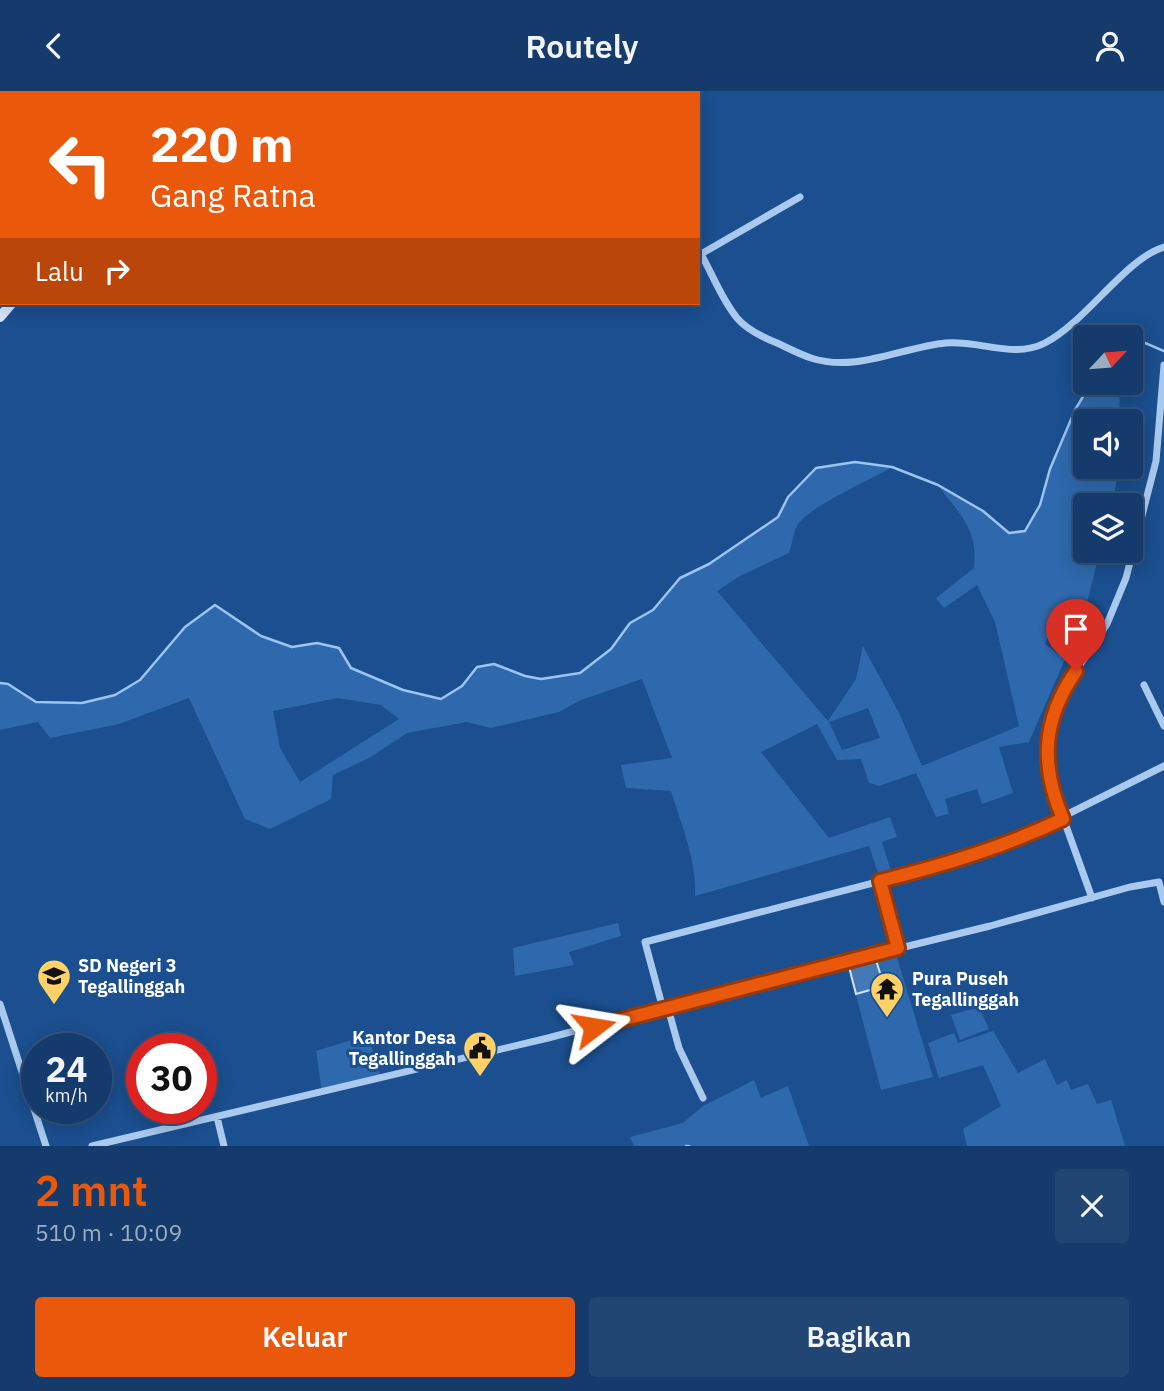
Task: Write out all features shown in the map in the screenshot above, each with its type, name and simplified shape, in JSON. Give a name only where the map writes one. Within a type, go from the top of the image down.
[{"type":"street","points":[[800,197],[700,251],[724,301],[739,321],[750,330],[812,359],[842,362],[888,356],[945,343],[965,342],[1013,350],[1035,347],[1069,327],[1146,255],[1164,247]]},
{"type":"street","points":[[1091,898],[1048,768],[1049,732],[1062,692],[1107,624],[1126,578],[1156,461],[1164,365]]},
{"type":"street","points":[[1144,685],[1164,726]]},
{"type":"street","points":[[704,1098],[679,1048],[645,942],[985,852],[1063,818],[1164,766]]},
{"type":"street","points":[[880,881],[898,948]]},
{"type":"street","points":[[225,1146],[217,1117],[666,1008],[1159,882],[1164,902]]},
{"type":"street","points":[[0,1004],[47,1146]]},
{"type":"street","points":[[92,1146],[119,1143],[191,1124]]},
{"type":"shaded area","points":[[1084,395],[1120,395],[1119,409],[1076,409]]},
{"type":"shaded area","points":[[1073,415],[1073,479],[1117,479],[1114,493],[1073,493],[1073,563],[1097,563],[1083,619],[1060,608],[1045,644],[1065,659],[1029,742],[999,747],[1013,793],[982,804],[977,789],[945,799],[949,814],[936,817],[916,773],[879,786],[869,783],[861,759],[837,760],[817,724],[761,752],[829,838],[890,817],[897,837],[882,842],[892,875],[880,879],[869,846],[695,896],[694,869],[671,791],[626,788],[621,765],[672,758],[642,679],[581,700],[559,712],[491,728],[467,722],[407,733],[369,758],[333,775],[331,799],[270,829],[245,819],[189,698],[119,724],[50,738],[38,722],[0,730],[0,683],[8,684],[37,702],[82,703],[115,695],[140,680],[185,627],[215,605],[261,636],[292,647],[317,643],[339,648],[351,668],[403,690],[440,699],[462,686],[477,667],[494,664],[541,679],[579,673],[611,649],[630,623],[653,610],[680,578],[709,564],[777,517],[788,497],[816,468],[855,462],[892,467],[826,502],[803,519],[797,526],[789,553],[740,576],[717,591],[828,721],[856,679],[863,646],[899,713],[922,766],[1019,726],[995,622],[977,585],[944,608],[936,598],[974,568],[975,554],[966,523],[938,485],[983,511],[1009,533],[1025,531],[1040,505],[1050,469]],"holes":[[[338,698],[381,705],[399,719],[300,782],[280,748],[273,711]],[[868,708],[880,738],[842,750],[829,722]]]},
{"type":"shaded area","points":[[618,923],[621,936],[569,952],[574,965],[515,976],[513,948]]},
{"type":"shaded area","points":[[896,954],[933,1077],[881,1090],[848,965]]},
{"type":"shaded area","points":[[979,1007],[989,1029],[960,1040],[951,1015]]},
{"type":"shaded area","points":[[993,1031],[1018,1073],[1045,1059],[1057,1085],[1067,1080],[1071,1090],[1088,1084],[1097,1104],[1111,1100],[1125,1146],[967,1146],[963,1129],[1001,1106],[983,1065],[939,1078],[928,1043],[954,1033],[958,1043]]},
{"type":"shaded area","points":[[368,1035],[381,1078],[322,1092],[316,1051]]},
{"type":"shaded area","points":[[754,1080],[761,1098],[788,1086],[809,1146],[634,1146],[630,1137],[683,1123],[703,1106]]},
{"type":"building","points":[[876,960],[884,986],[856,994],[849,967]]},
{"type":"waterway","points":[[1143,342],[1164,351]]},
{"type":"waterway","points":[[0,683],[8,684],[36,702],[82,703],[115,695],[140,680],[185,627],[215,605],[261,636],[292,647],[317,643],[339,648],[351,668],[403,690],[441,699],[462,686],[477,667],[494,664],[541,679],[580,673],[611,649],[630,623],[653,610],[680,578],[709,564],[778,517],[788,497],[816,468],[855,462],[892,467],[938,485],[983,511],[1009,533],[1025,531],[1040,505],[1050,469],[1084,395]]},
{"type":"place","name":"SD Negeri 3 Tegallinggah","points":[[54,1006]]},
{"type":"place","name":"Pura Puseh Tegallinggah","points":[[887,1019]]},
{"type":"place","name":"Kantor Desa Tegallinggah","points":[[480,1078]]},
{"type":"route","points":[[594,1027],[724,991],[898,948],[880,881],[996,848],[1063,819],[1052,787],[1046,748],[1062,692],[1076,671]]}]
